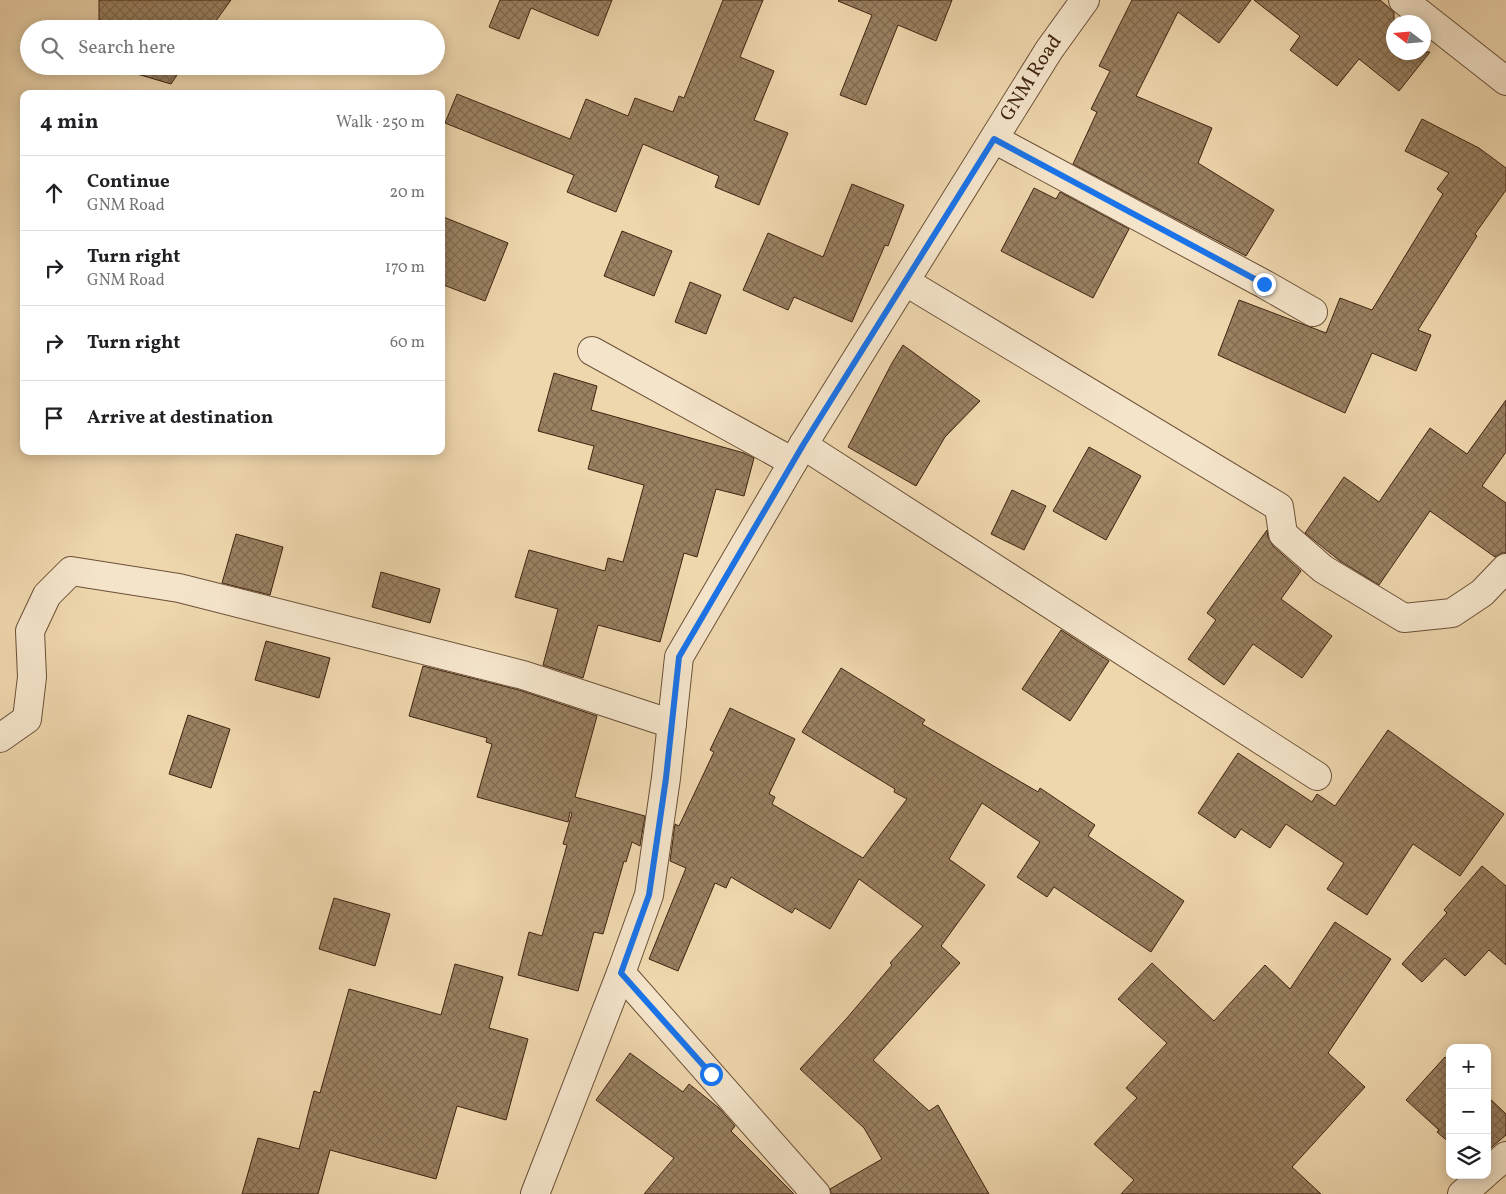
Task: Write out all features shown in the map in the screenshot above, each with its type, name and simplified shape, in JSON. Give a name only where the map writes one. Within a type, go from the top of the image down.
[{"type":"street","name":"GNM Road","points":[[535,1194],[621,973],[649,895],[666,778],[679,657],[798,454],[1049,50],[1085,0]]},
{"type":"street","points":[[1403,0],[1506,81]]},
{"type":"street","points":[[994,139],[1313,312]]},
{"type":"street","points":[[906,282],[1280,507],[1283,534],[1323,569],[1404,618],[1452,614],[1482,592],[1506,568]]},
{"type":"street","points":[[592,351],[798,454],[1317,776]]},
{"type":"street","points":[[0,738],[27,719],[32,677],[30,631],[47,596],[71,571],[179,588],[523,675],[672,724]]},
{"type":"street","points":[[621,973],[816,1194]]},
{"type":"street","points":[[1491,1169],[1506,1156]]},
{"type":"street","points":[[1462,1194],[1479,1179]]},
{"type":"building","points":[[99,0],[231,0],[217,20],[99,20]]},
{"type":"building","points":[[500,0],[612,0],[598,36],[531,8],[519,39],[489,27]]},
{"type":"building","points":[[723,0],[763,0],[740,57],[774,71],[754,120],[788,133],[759,205],[715,187],[719,176],[643,144],[616,212],[567,192],[574,175],[445,123],[457,94],[570,139],[586,99],[628,116],[635,98],[673,112],[679,96],[684,98]]},
{"type":"building","points":[[839,0],[952,0],[936,41],[898,25],[866,105],[840,95],[872,15]]},
{"type":"building","points":[[1132,0],[1251,0],[1219,43],[1178,12],[1136,96],[1212,128],[1198,163],[1274,210],[1246,256],[1073,164],[1097,112],[1091,109],[1110,71],[1099,66]]},
{"type":"building","points":[[1254,0],[1380,0],[1394,12],[1394,15],[1386,15],[1386,60],[1424,60],[1399,91],[1359,59],[1337,86],[1290,50],[1300,36]]},
{"type":"building","points":[[140,75],[177,75],[171,84]]},
{"type":"building","points":[[1422,119],[1479,148],[1506,168],[1506,190],[1475,234],[1477,236],[1418,330],[1431,335],[1416,371],[1372,353],[1345,413],[1218,355],[1239,300],[1326,333],[1340,298],[1372,310],[1443,194],[1437,189],[1449,173],[1405,151]]},
{"type":"building","points":[[852,184],[904,205],[888,246],[885,245],[852,322],[794,297],[788,310],[743,290],[768,233],[823,257]]},
{"type":"building","points":[[1034,188],[1056,199],[1060,192],[1129,229],[1093,298],[1001,251]]},
{"type":"building","points":[[445,218],[508,243],[485,301],[445,286]]},
{"type":"building","points":[[622,231],[672,251],[654,296],[604,276]]},
{"type":"building","points":[[690,282],[721,295],[706,334],[675,322]]},
{"type":"building","points":[[903,345],[980,401],[945,437],[916,486],[848,447]]},
{"type":"building","points":[[554,373],[597,386],[591,410],[744,453],[754,458],[744,496],[716,489],[697,557],[684,553],[660,642],[598,625],[583,678],[543,665],[558,609],[515,597],[529,550],[605,571],[608,558],[623,562],[644,485],[588,469],[594,446],[538,431]]},
{"type":"building","points":[[1506,400],[1506,452],[1482,486],[1506,503],[1506,553],[1501,553],[1495,557],[1430,511],[1379,585],[1340,561],[1305,533],[1344,477],[1379,502],[1430,428],[1467,454]]},
{"type":"building","points":[[1089,447],[1141,476],[1106,540],[1053,511]]},
{"type":"building","points":[[1012,490],[1046,506],[1024,550],[991,534]]},
{"type":"building","points":[[1267,530],[1268,537],[1273,546],[1301,571],[1281,599],[1332,636],[1302,678],[1253,644],[1224,685],[1188,659],[1216,620],[1207,613]]},
{"type":"building","points":[[236,534],[283,547],[270,595],[222,583]]},
{"type":"building","points":[[381,572],[440,589],[430,623],[372,607]]},
{"type":"building","points":[[1061,630],[1109,661],[1070,721],[1022,689]]},
{"type":"building","points":[[266,641],[330,658],[319,698],[255,680]]},
{"type":"building","points":[[423,666],[519,690],[597,716],[575,797],[645,816],[640,846],[632,842],[626,862],[624,861],[603,934],[594,932],[578,991],[518,975],[529,932],[542,936],[567,845],[563,844],[572,813],[570,812],[568,822],[477,797],[492,744],[486,742],[487,738],[409,716]]},
{"type":"building","points":[[841,668],[925,720],[922,724],[1038,792],[1040,788],[1095,825],[1088,836],[1184,901],[1151,952],[1054,887],[1047,897],[1017,877],[1040,842],[982,803],[949,859],[985,885],[941,946],[960,963],[873,1060],[929,1111],[938,1105],[989,1194],[831,1194],[830,1189],[882,1159],[864,1128],[800,1069],[847,1018],[892,965],[890,963],[923,926],[859,879],[830,929],[795,908],[792,913],[731,877],[726,888],[715,883],[678,971],[649,959],[686,868],[670,861],[675,824],[679,826],[714,752],[710,750],[730,708],[795,739],[769,794],[775,797],[772,804],[863,858],[907,799],[894,792],[895,789],[802,732]]},
{"type":"building","points":[[188,715],[230,729],[211,788],[169,774]]},
{"type":"building","points":[[1388,730],[1504,814],[1460,876],[1413,844],[1367,915],[1327,889],[1344,863],[1286,824],[1270,848],[1241,829],[1235,838],[1198,813],[1238,753],[1312,802],[1317,794],[1335,806]]},
{"type":"building","points":[[1482,866],[1506,886],[1506,965],[1489,950],[1465,976],[1445,958],[1422,982],[1402,964],[1447,913],[1444,910]]},
{"type":"building","points":[[334,898],[390,914],[375,966],[319,949]]},
{"type":"building","points":[[1335,922],[1391,959],[1328,1053],[1365,1087],[1292,1167],[1321,1194],[1121,1194],[1134,1180],[1094,1144],[1137,1098],[1126,1088],[1167,1043],[1118,999],[1152,963],[1214,1021],[1265,965],[1290,989]]},
{"type":"building","points":[[455,964],[503,977],[489,1028],[528,1039],[506,1120],[457,1106],[436,1179],[330,1150],[318,1194],[242,1194],[258,1138],[299,1149],[314,1091],[320,1093],[349,989],[441,1015]]},
{"type":"building","points":[[630,1053],[683,1092],[689,1084],[719,1108],[735,1126],[731,1131],[794,1194],[644,1194],[674,1158],[596,1100]]},
{"type":"building","points":[[1446,1058],[1446,1140],[1437,1132],[1439,1130],[1406,1100]]},
{"type":"building","points":[[1491,1100],[1506,1114],[1506,1135],[1491,1148]]},
{"type":"route","points":[[711,1074],[621,973],[649,895],[666,778],[679,657],[803,445],[994,139],[1264,284]]}]
